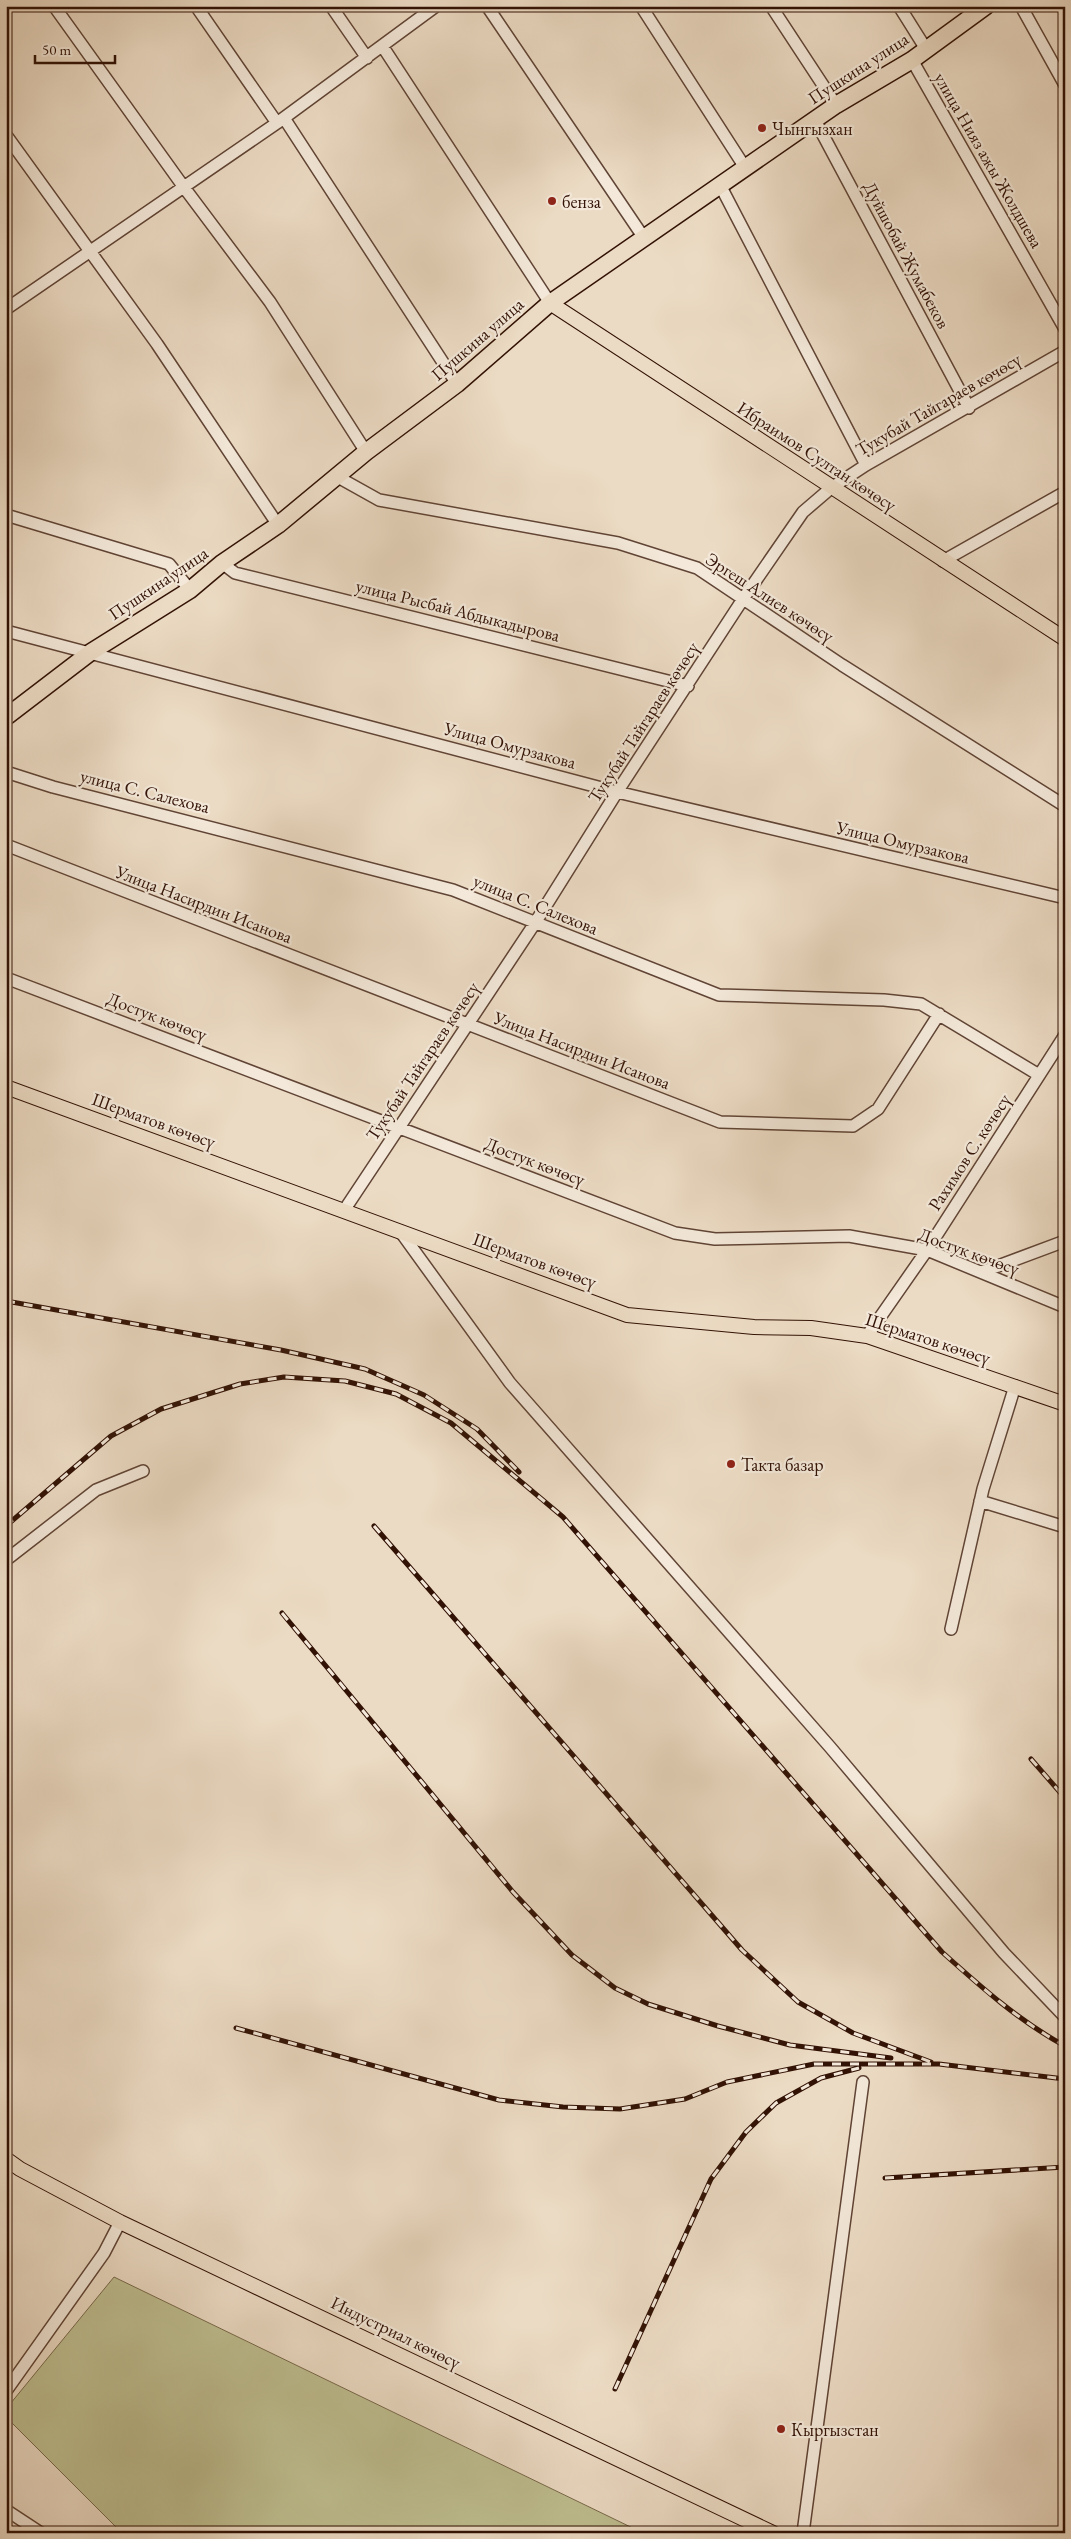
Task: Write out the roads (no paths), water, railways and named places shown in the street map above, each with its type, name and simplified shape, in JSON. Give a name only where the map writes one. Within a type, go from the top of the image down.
[{"type":"highway","name":"Пушкина улица","points":[[6,717],[91,652],[190,590],[222,563],[278,525],[366,452],[457,384],[550,303],[836,105],[912,60],[986,6]]},
{"type":"main road","name":"Ибраимов Султан көчөсү","points":[[550,303],[1065,639]]},
{"type":"main road","name":"Шерматов көчөсү","points":[[6,1087],[345,1209],[627,1314],[754,1327],[811,1328],[867,1336],[1065,1404]]},
{"type":"main road","name":"Индустриал көчөсү","points":[[6,2159],[20,2169],[120,2222],[773,2533]]},
{"type":"street","points":[[54,6],[183,186],[270,302],[366,452]]},
{"type":"street","points":[[196,6],[281,120],[457,384]]},
{"type":"street","points":[[331,6],[367,58]]},
{"type":"street","points":[[6,309],[90,249],[281,120],[383,47],[436,6]]},
{"type":"street","points":[[487,6],[644,238]]},
{"type":"street","points":[[640,6],[746,169]]},
{"type":"street","points":[[772,6],[836,105]]},
{"type":"street","points":[[899,6],[926,49]]},
{"type":"street","points":[[1021,6],[1065,85]]},
{"type":"street","points":[[383,47],[550,303]]},
{"type":"street","name":"улица Нияз ажы Жолдшева","points":[[912,60],[1065,329]]},
{"type":"street","name":"Дуйшобай Жумабеков","points":[[815,120],[969,408]]},
{"type":"street","points":[[6,135],[90,249],[278,525]]},
{"type":"street","points":[[720,185],[866,465]]},
{"type":"street","name":"Тукубай Тайгараев көчөсү","points":[[345,1209],[535,923],[617,792],[688,686],[743,599],[803,512],[831,488],[866,465],[969,408],[1065,350]]},
{"type":"street","name":"Эргеш Алиев көчөсү","points":[[336,476],[379,500],[618,544],[697,568],[842,665],[1065,806]]},
{"type":"street","points":[[943,561],[1065,492]]},
{"type":"street","points":[[6,515],[170,564],[190,590]]},
{"type":"street","name":"улица Рысбай Абдыкадырова","points":[[222,563],[235,573],[688,686]]},
{"type":"street","name":"Улица Омурзакова","points":[[6,631],[617,792],[1065,898]]},
{"type":"street","name":"улица С. Салехова","points":[[6,772],[54,787],[453,890],[719,995],[884,1000],[921,1004],[1039,1075]]},
{"type":"street","name":"Улица Насирдин Исанова","points":[[6,845],[720,1122],[852,1126],[878,1109],[939,1014]]},
{"type":"street","name":"Достук көчөсү","points":[[6,978],[676,1233],[716,1239],[848,1236],[927,1250],[1065,1307]]},
{"type":"street","name":"Рахимов С. көчөсү","points":[[867,1336],[927,1250],[1065,1036]]},
{"type":"street","points":[[400,1231],[510,1382],[830,1747],[1004,1953],[1065,2017]]},
{"type":"street","points":[[982,1272],[1065,1241]]},
{"type":"street","points":[[950,1629],[980,1502],[1015,1386]]},
{"type":"street","points":[[6,1560],[96,1490],[144,1471]]},
{"type":"street","points":[[980,1502],[1065,1527]]},
{"type":"street","points":[[803,2533],[863,2082]]},
{"type":"street","points":[[6,2391],[104,2253],[120,2222]]},
{"type":"street","points":[[6,2510],[41,2533]]},
{"type":"railway","points":[[6,1301],[281,1350],[365,1369],[424,1395],[477,1429],[519,1472]]},
{"type":"railway","points":[[6,1526],[111,1436],[161,1409],[240,1384],[284,1377],[345,1381],[396,1394],[451,1423],[563,1517],[942,1952],[986,1991],[1016,2014],[1065,2046]]},
{"type":"railway","points":[[374,1526],[742,1950],[798,2002],[853,2033],[931,2062]]},
{"type":"railway","points":[[282,1613],[513,1892],[572,1955],[615,1988],[648,2004],[718,2026],[790,2045],[891,2058]]},
{"type":"railway","points":[[1031,1759],[1065,1798]]},
{"type":"railway","points":[[236,2028],[499,2100],[563,2107],[620,2109],[685,2099],[727,2082],[814,2064],[939,2064],[1065,2079]]},
{"type":"railway","points":[[615,2389],[711,2179],[746,2132],[776,2103],[821,2078],[859,2068]]},
{"type":"railway","points":[[885,2178],[1065,2167]]},
{"type":"place","name":"Чынгызхан","points":[[762,128]]},
{"type":"place","name":"бенза","points":[[552,201]]},
{"type":"place","name":"Такта базар","points":[[731,1464]]},
{"type":"place","name":"Кыргызстан","points":[[781,2429]]}]
